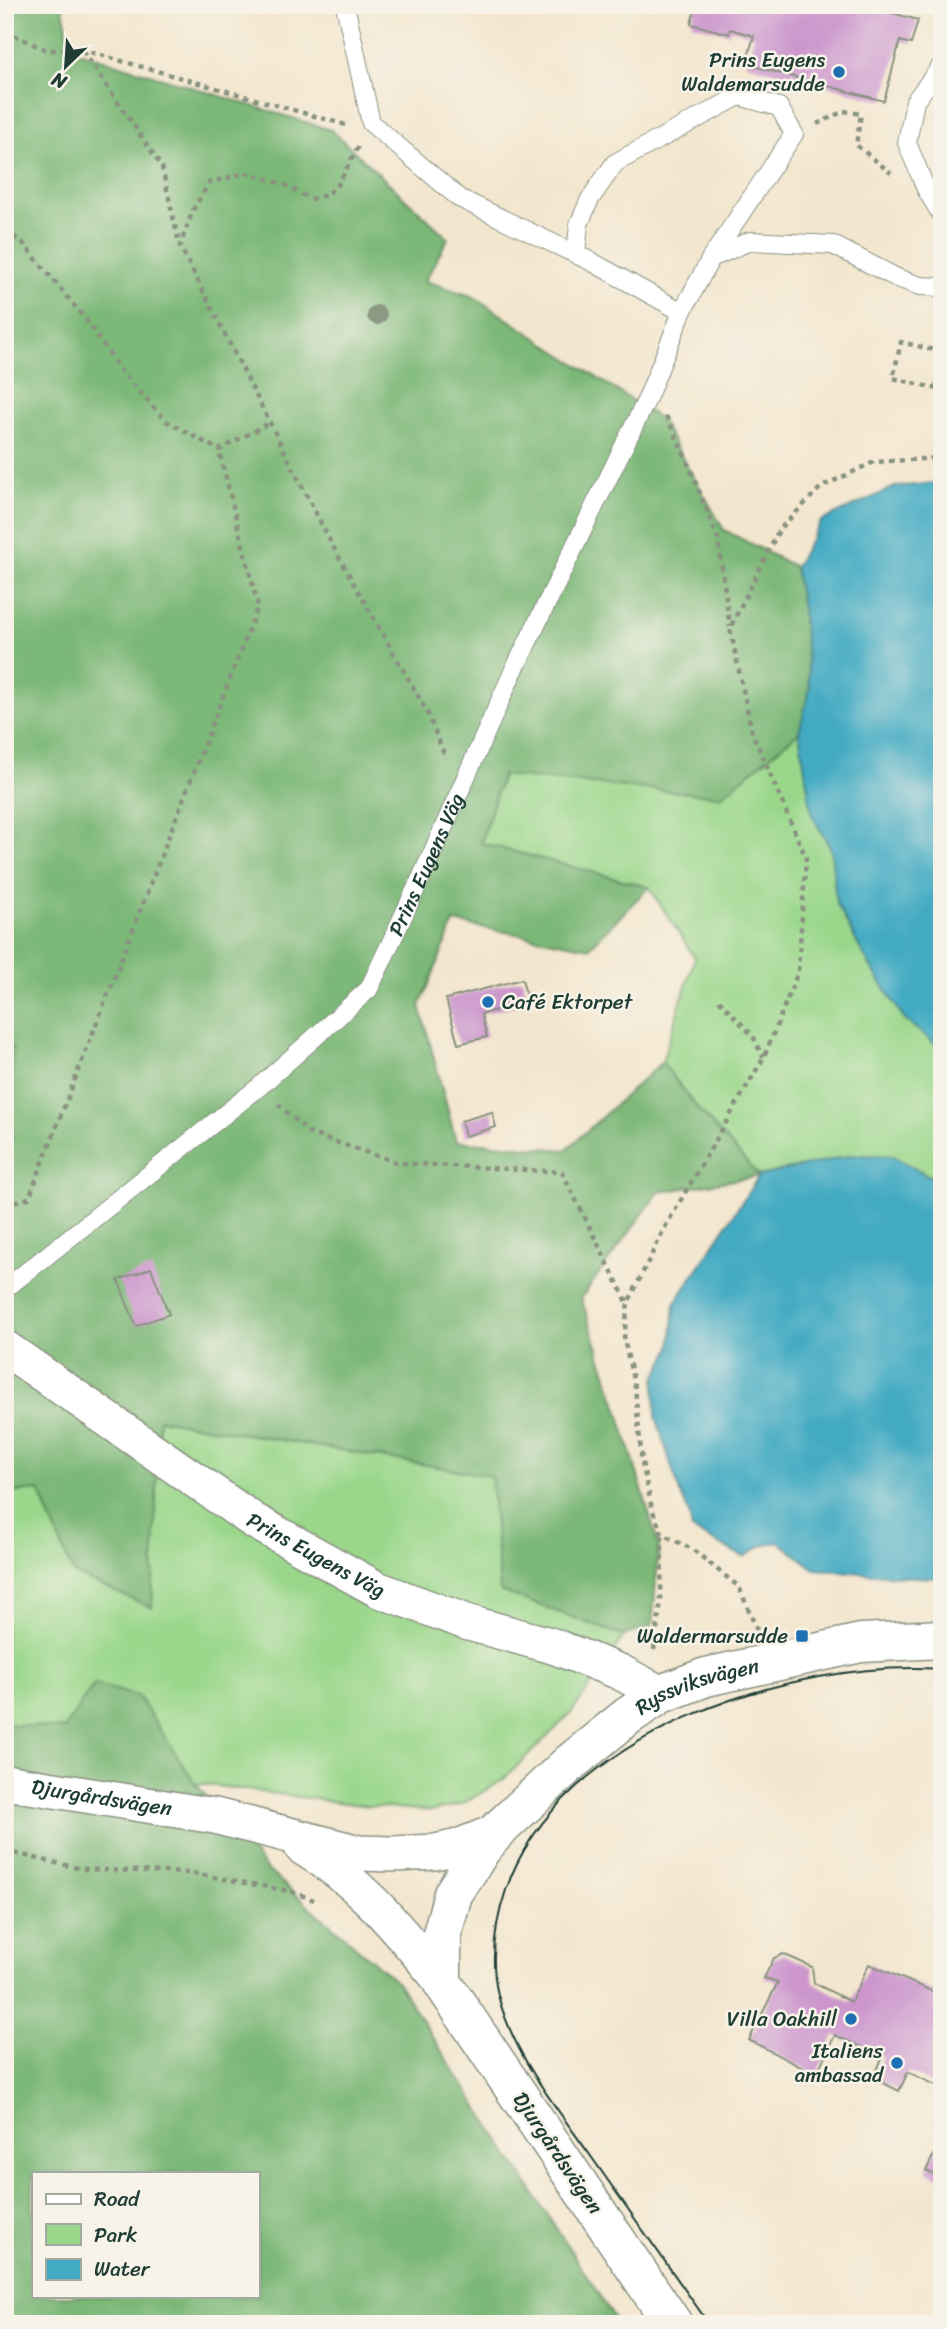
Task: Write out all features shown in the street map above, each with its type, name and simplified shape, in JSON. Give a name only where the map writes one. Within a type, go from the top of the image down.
[{"type":"street","name":"Prins Eugens Väg","points":[[5,1349],[254,1521],[377,1589],[469,1623],[553,1646],[620,1672],[661,1694]]},
{"type":"street","name":"Ryssviksvägen","points":[[496,1832],[571,1762],[628,1716],[661,1694],[706,1676],[861,1643],[942,1639]]},
{"type":"street","name":"Djurgårdsvägen","points":[[5,1782],[215,1816],[359,1853],[435,1852],[458,1847],[496,1832]]},
{"type":"street","points":[[442,1982],[442,1934],[453,1894],[496,1832]]},
{"type":"street","name":"Djurgårdsvägen","points":[[281,1834],[329,1862],[355,1884],[384,1911],[442,1982],[673,2324]]},
{"type":"lane","points":[[345,5],[371,123],[459,198],[576,254],[682,312]]},
{"type":"lane","points":[[940,71],[915,101],[907,143],[926,189],[942,216]]},
{"type":"lane","points":[[576,254],[579,224],[590,199],[615,163],[739,96],[779,107],[794,134]]},
{"type":"lane","name":"Prins Eugens Väg","points":[[5,1289],[259,1087],[369,989],[512,674],[647,399],[682,312],[711,258],[794,134]]},
{"type":"lane","points":[[711,258],[750,241],[833,245],[897,278],[920,286],[942,287]]},
{"type":"lane","points":[[920,286],[942,274]]},
{"type":"path","points":[[5,31],[46,50],[83,50],[342,126],[371,123]]},
{"type":"path","points":[[83,50],[162,167],[180,246],[331,543],[426,710],[460,791]]},
{"type":"path","points":[[794,134],[844,111],[861,114],[856,145],[889,172],[926,189]]},
{"type":"path","points":[[180,246],[192,210],[209,183],[245,173],[284,184],[310,199],[327,195],[339,183],[371,123]]},
{"type":"path","points":[[5,231],[23,243],[87,321],[122,372],[166,421],[219,450],[258,606],[29,1198],[5,1204]]},
{"type":"path","points":[[942,352],[901,342],[892,378],[939,389],[942,364]]},
{"type":"path","points":[[647,399],[664,412],[685,456],[718,539],[730,628],[752,732],[806,858],[798,972],[764,1058],[664,1229],[628,1303],[624,1339],[635,1388],[642,1462],[652,1509],[662,1534],[661,1601],[654,1651]]},
{"type":"path","points":[[219,450],[269,422]]},
{"type":"path","points":[[730,628],[779,530],[821,487],[874,462],[942,458]]},
{"type":"path","points":[[719,1000],[753,1036],[764,1058]]},
{"type":"path","points":[[259,1087],[311,1134],[399,1163],[562,1172],[628,1303]]},
{"type":"path","points":[[662,1534],[692,1549],[739,1587],[758,1631]]},
{"type":"path","points":[[5,1851],[82,1868],[191,1873],[290,1891],[315,1900]]},
{"type":"green space","points":[[5,5],[62,5],[72,50],[331,130],[448,238],[425,281],[474,297],[660,419],[724,530],[795,567],[810,689],[799,732],[721,796],[502,775],[481,843],[649,887],[589,948],[454,922],[420,1006],[456,1141],[566,1150],[662,1062],[698,1109],[759,1176],[659,1192],[581,1298],[618,1409],[659,1547],[652,1626],[624,1636],[500,1591],[491,1476],[159,1419],[152,1608],[73,1573],[39,1490],[5,1493],[5,1141],[12,1139],[12,1046],[5,1046]]},
{"type":"green space","points":[[799,732],[812,815],[831,849],[836,902],[863,954],[905,1020],[942,1049],[942,1141],[939,1144],[942,1148],[942,1170],[933,1178],[892,1156],[853,1155],[759,1176],[698,1109],[662,1062],[695,958],[649,887],[481,843],[502,775],[720,796]]},
{"type":"green space","points":[[5,1046],[12,1046],[12,1139],[5,1141]]},
{"type":"green space","points":[[158,1419],[492,1476],[501,1591],[624,1636],[572,1712],[503,1780],[462,1804],[433,1811],[368,1806],[194,1783],[138,1696],[64,1729],[5,1724],[5,1493],[39,1490],[73,1573],[152,1607]]},
{"type":"green space","points":[[94,1684],[138,1696],[195,1783],[265,1868],[397,1982],[618,2324],[5,2324],[5,1724],[64,1729]]},
{"type":"water","points":[[942,482],[942,1049],[905,1020],[863,954],[836,902],[831,849],[812,815],[799,732],[810,689],[795,567],[821,521],[895,487]]},
{"type":"water","points":[[853,1155],[892,1156],[933,1178],[942,1170],[942,1578],[815,1569],[779,1542],[761,1546],[744,1557],[692,1530],[689,1513],[656,1417],[655,1380],[671,1347],[675,1303],[759,1176]]},
{"type":"building","points":[[696,5],[882,5],[881,10],[918,20],[911,44],[900,41],[884,101],[746,64],[754,36],[730,29],[729,34],[691,24]]},
{"type":"building","points":[[522,979],[528,1002],[481,1014],[487,1037],[458,1044],[446,999]]},
{"type":"building","points":[[492,1112],[496,1127],[465,1136],[461,1121]]},
{"type":"building","points":[[151,1268],[169,1314],[136,1326],[118,1280]]},
{"type":"building","name":"Villa Oakhill","points":[[783,1954],[812,1967],[814,1983],[851,2002],[869,1964],[936,1993],[942,1991],[942,2088],[908,2072],[899,2091],[873,2078],[883,2057],[835,2035],[816,2075],[749,2040],[778,1982],[764,1978],[774,1958]]},
{"type":"building","points":[[942,2137],[942,2178],[926,2171]]},
{"type":"tram line","points":[[709,2324],[549,2098],[514,2039],[498,1995],[494,1969],[497,1929],[506,1890],[534,1835],[575,1788],[627,1748],[687,1717],[752,1693],[818,1677],[882,1669],[942,1669]]},
{"type":"place","name":"Prins Eugens Waldemarsudde","points":[[839,72]]},
{"type":"place","name":"Café Ektorpet","points":[[488,1002]]},
{"type":"place","name":"Waldermarsudde","points":[[802,1636]]},
{"type":"place","name":"Villa Oakhill","points":[[851,2019]]},
{"type":"place","name":"Italiens ambassad","points":[[897,2063]]}]
